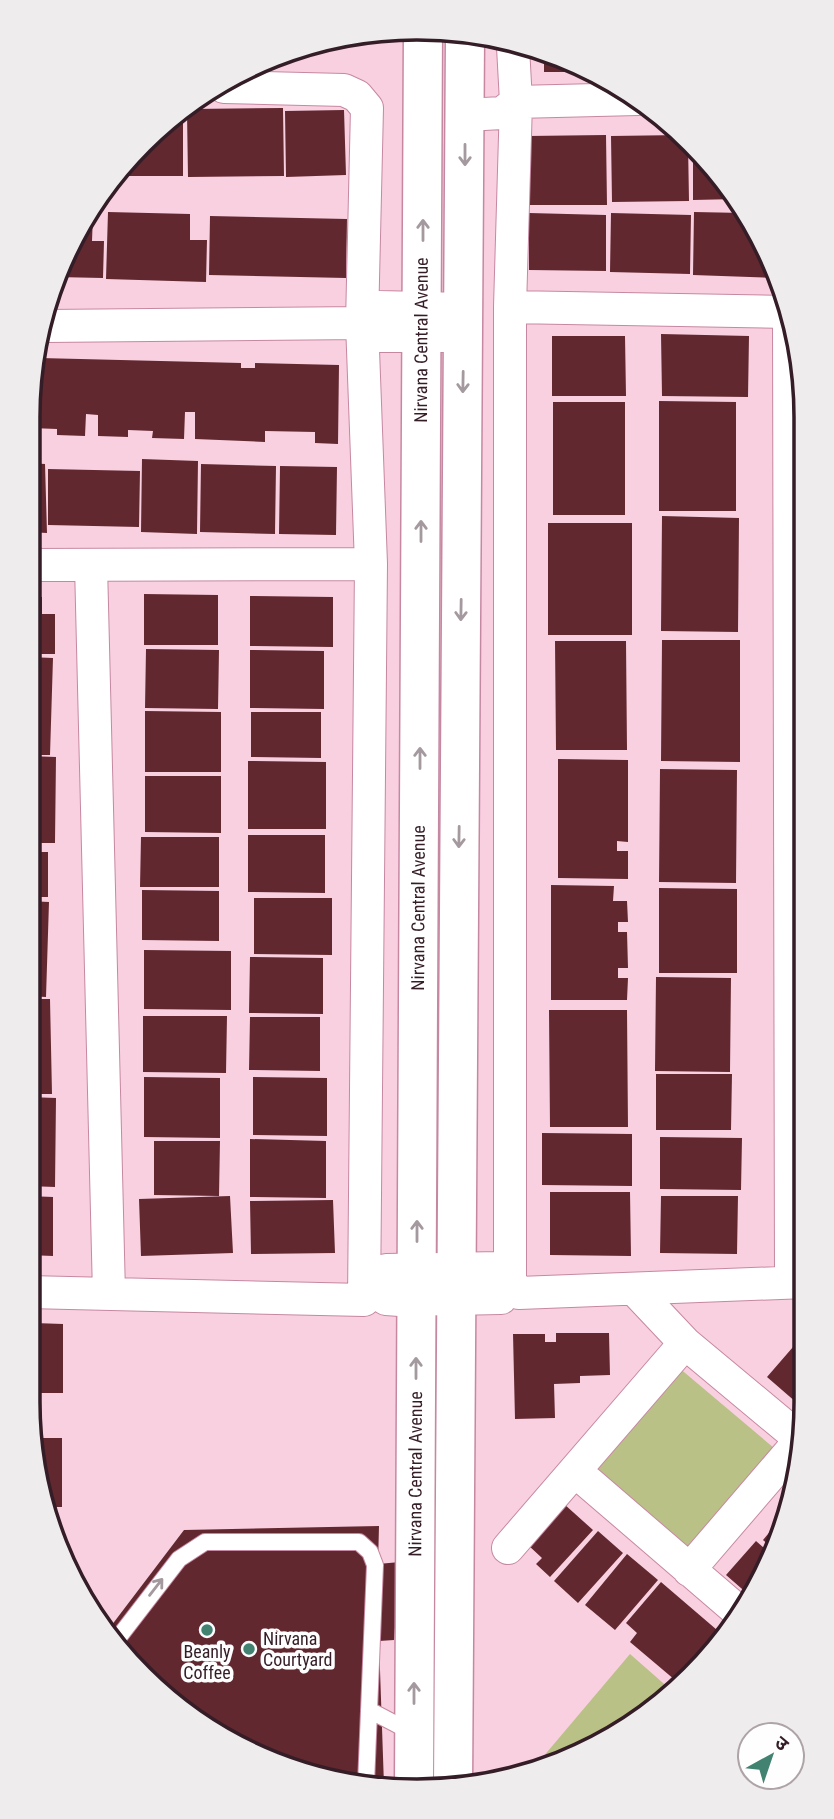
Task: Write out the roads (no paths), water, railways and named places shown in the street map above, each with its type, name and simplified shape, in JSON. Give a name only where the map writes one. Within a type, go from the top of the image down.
[{"type":"street","name":"Nirvana Central Avenue","points":[[414,1779],[424,40]]},
{"type":"street","points":[[453,1777],[465,43]]},
{"type":"street","points":[[510,1282],[510,307],[516,102],[513,53]]},
{"type":"street","points":[[466,98],[503,83],[516,102]]},
{"type":"street","points":[[40,1292],[364,1300],[371,564],[362,323],[367,108],[357,96],[344,90],[235,87]]},
{"type":"street","points":[[516,102],[619,99]]},
{"type":"street","points":[[510,307],[779,314]]},
{"type":"street","points":[[51,326],[362,323],[377,336],[422,321],[464,322]]},
{"type":"street","points":[[791,367],[794,460]]},
{"type":"street","points":[[40,565],[371,564]]},
{"type":"street","points":[[91,565],[109,1294]]},
{"type":"street","points":[[363,1284],[386,1299],[417,1284],[455,1283],[500,1268],[519,1293],[794,1282]]},
{"type":"street","points":[[635,1290],[685,1343],[793,1433]]},
{"type":"street","points":[[508,1548],[685,1343]]},
{"type":"street","points":[[689,1570],[791,1451]]},
{"type":"street","points":[[575,1471],[732,1607]]},
{"type":"lane","points":[[121,1634],[179,1559],[205,1542],[359,1542],[370,1552],[375,1565],[366,1776]]},
{"type":"lane","points":[[369,1710],[414,1734]]},
{"type":"place","name":"Beanly Coffee","points":[[207,1630]]},
{"type":"place","name":"Nirvana Courtyard","points":[[249,1649]]}]
